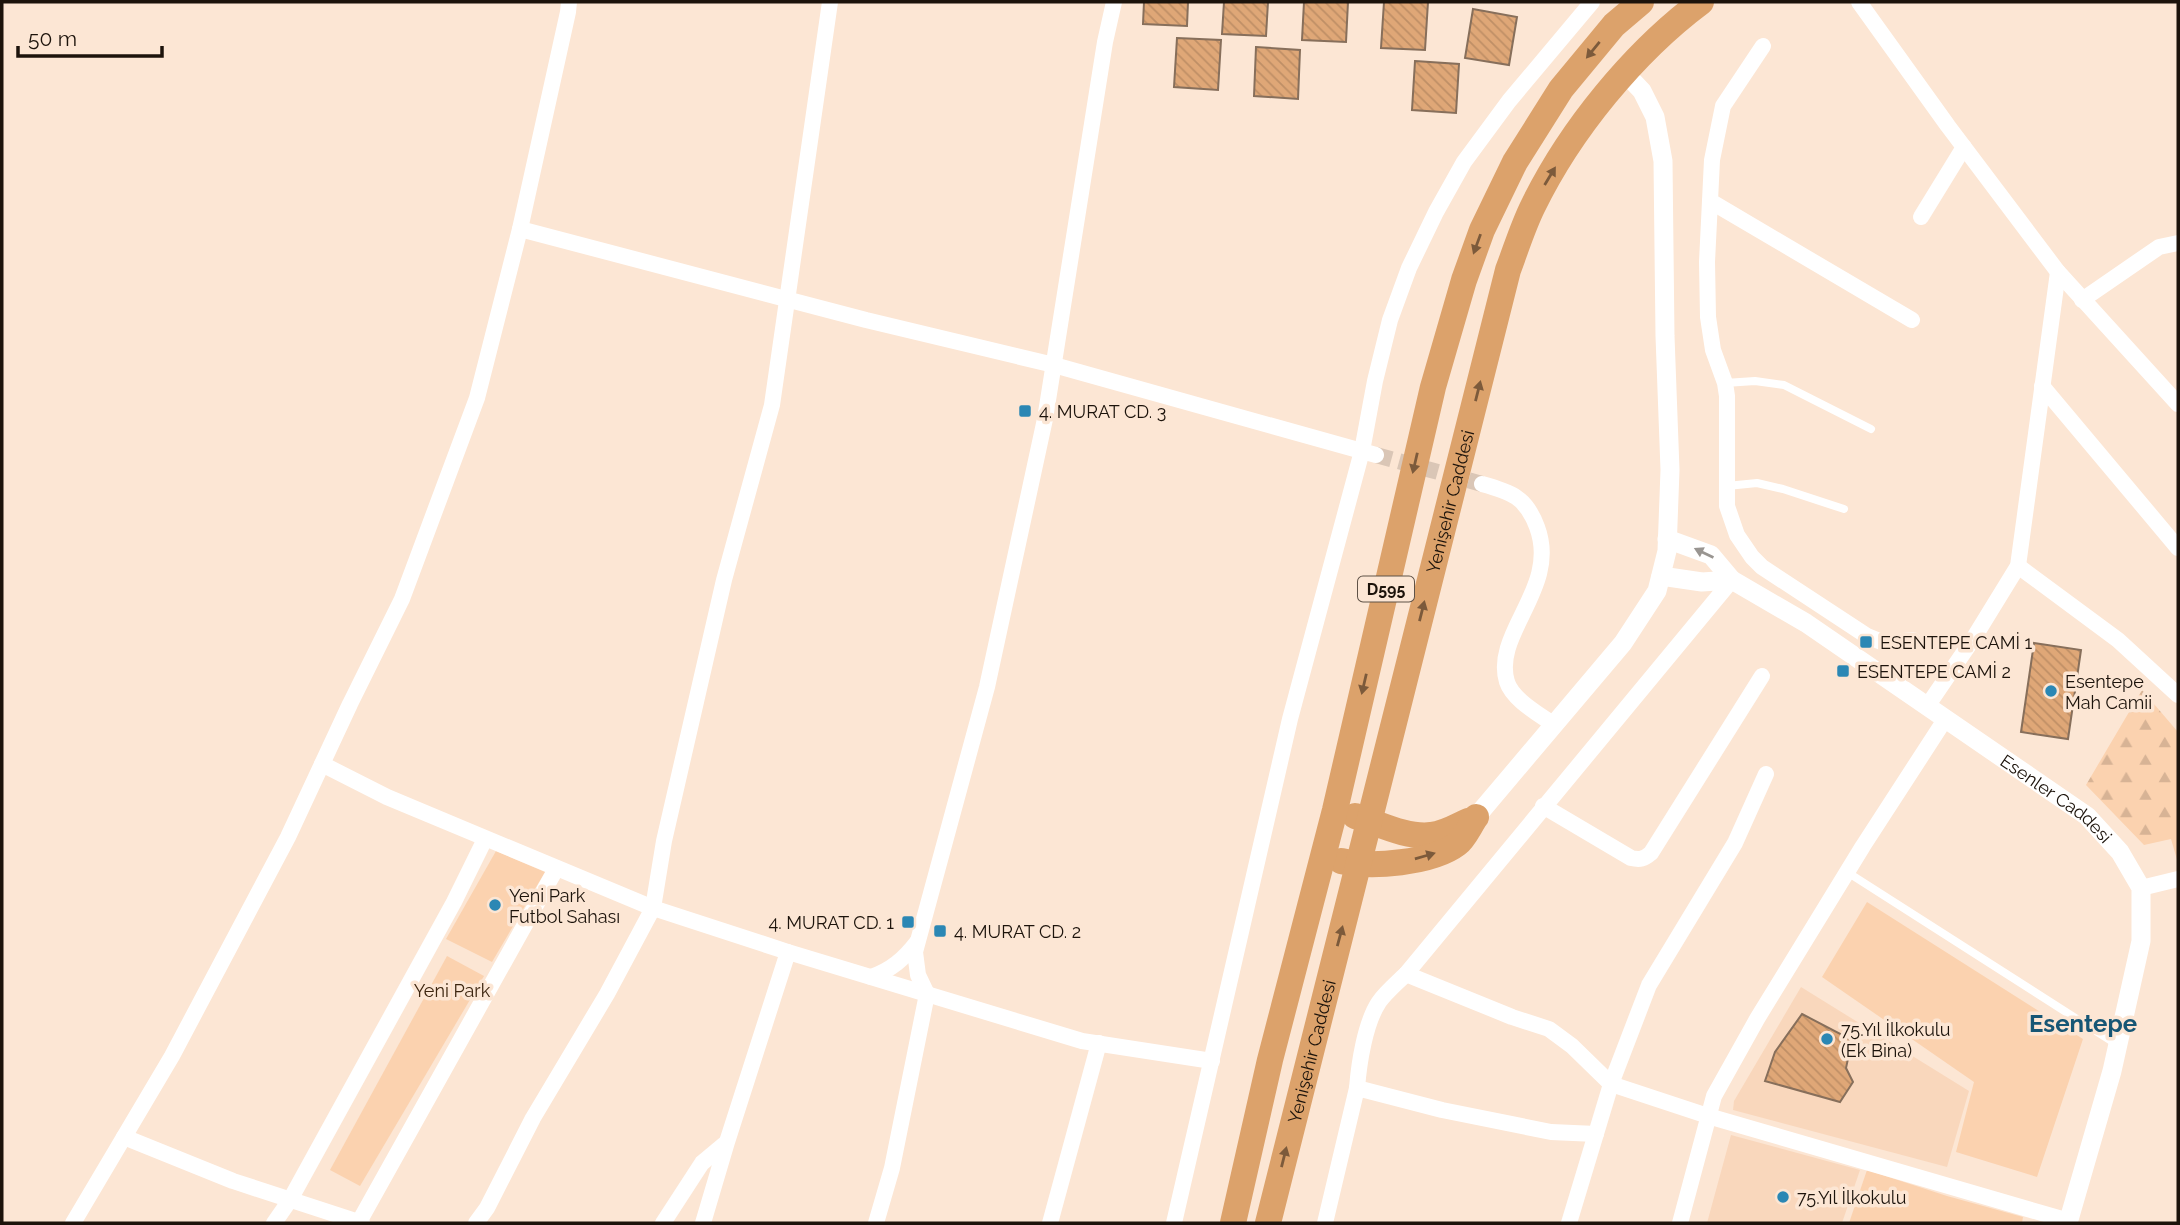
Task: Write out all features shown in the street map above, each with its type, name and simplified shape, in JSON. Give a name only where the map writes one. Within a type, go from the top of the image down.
[{"type":"highway","name":"Yenişehir Caddesi","points":[[1233,1223],[1270,1060],[1335,810],[1433,387],[1464,280],[1482,230],[1515,162],[1561,89],[1614,25],[1641,2]]},
{"type":"highway","name":"Yenişehir Caddesi","points":[[1268,1223],[1508,270],[1532,206],[1585,120],[1624,72],[1656,40],[1701,2]]},
{"type":"highway","points":[[1335,810],[1410,833],[1431,835],[1476,817]]},
{"type":"highway","points":[[1322,856],[1358,865],[1408,861],[1440,852],[1458,843],[1476,817]]},
{"type":"street","points":[[73,1223],[172,1056],[288,837],[402,599],[477,398],[520,229],[569,2]]},
{"type":"street","points":[[476,1223],[487,1208],[533,1118],[607,994],[653,908],[664,841],[724,580],[772,405],[830,2]]},
{"type":"street","points":[[876,1223],[892,1168],[927,994],[918,975],[915,952],[987,687],[1045,419],[1105,42],[1114,2]]},
{"type":"street","points":[[1174,1223],[1290,719],[1369,453],[1375,381],[1390,320],[1409,268],[1464,162],[1509,101],[1592,2]]},
{"type":"street","points":[[1859,2],[2058,272],[2178,404]]},
{"type":"street","points":[[1763,46],[1723,106],[1712,160],[1707,262],[1708,317],[1713,351],[1725,383],[1728,425],[1727,506],[1737,535],[1762,567],[1867,636],[1884,643],[1913,640]]},
{"type":"street","points":[[1476,817],[1623,643],[1657,591],[1661,576],[1667,539],[1670,470],[1663,161],[1655,117],[1642,91],[1624,72]]},
{"type":"street","points":[[1920,217],[1964,147]]},
{"type":"street","points":[[1710,201],[1912,320]]},
{"type":"street","points":[[520,229],[1054,365],[1369,453]]},
{"type":"street","points":[[2082,300],[2160,247],[2178,243]]},
{"type":"street","points":[[1928,705],[2018,566],[2058,272]]},
{"type":"street","points":[[2042,386],[2178,548]]},
{"type":"street","points":[[1482,484],[1509,491],[1522,501],[1533,517],[1541,538],[1543,556],[1539,576],[1510,644],[1505,667],[1508,684],[1518,698],[1554,725]]},
{"type":"street","name":"Esenler Caddesi","points":[[1667,539],[1711,555],[1731,580],[1806,623],[2087,816],[2120,852],[2141,888]]},
{"type":"street","points":[[2018,566],[2118,640],[2178,695]]},
{"type":"street","points":[[1661,576],[1702,582],[1731,580]]},
{"type":"street","points":[[1325,1223],[1357,1088],[1368,1026],[1378,1003],[1406,974],[1543,806],[1608,732],[1731,580]]},
{"type":"street","points":[[1543,806],[1631,858],[1646,858],[1762,676]]},
{"type":"street","points":[[1681,1223],[1714,1096],[1757,1019],[1945,718]]},
{"type":"street","points":[[322,764],[387,797],[653,908],[1082,1041],[1212,1060]]},
{"type":"street","points":[[1569,1223],[1611,1084],[1649,985],[1735,843],[1766,774]]},
{"type":"street","points":[[274,1223],[290,1200],[454,902],[485,839]]},
{"type":"street","points":[[124,1137],[233,1181],[360,1223],[556,869]]},
{"type":"street","points":[[1406,974],[1549,1029],[1572,1046],[1611,1084],[1708,1116],[2068,1222],[2118,1045],[2141,941],[2141,888],[2178,880]]},
{"type":"street","points":[[872,977],[897,964],[918,940]]},
{"type":"street","points":[[704,1223],[788,952]]},
{"type":"street","points":[[1050,1223],[1099,1042]]},
{"type":"street","points":[[1357,1088],[1442,1110],[1551,1132],[1596,1135]]},
{"type":"street","points":[[663,1223],[702,1163],[727,1142]]},
{"type":"lane","points":[[1725,383],[1755,381],[1784,385],[1871,429]]},
{"type":"lane","points":[[1727,486],[1757,483],[1844,509]]},
{"type":"lane","points":[[1847,872],[2118,1045]]},
{"type":"shaded area","name":"75.Yıl İlkokulu (Ek Bina)","points":[[1801,987],[1969,1091],[1947,1167],[1733,1110],[1734,1101]]},
{"type":"shaded area","name":"75.Yıl İlkokulu","points":[[1731,1135],[1860,1170],[1842,1223],[1707,1223]]},
{"type":"green space","points":[[2142,690],[2178,732],[2178,863],[2171,839],[2144,845],[2086,785]]},
{"type":"green space","name":"Yeni Park Futbol Sahası","points":[[496,851],[545,872],[492,962],[446,939]]},
{"type":"green space","points":[[1867,902],[2083,1039],[2037,1177],[1956,1152],[1974,1082],[1822,977]]},
{"type":"green space","name":"Yeni Park","points":[[447,956],[484,976],[360,1186],[330,1170]]},
{"type":"green space","points":[[1867,1170],[2023,1217],[2022,1223],[1849,1223]]},
{"type":"building","points":[[1144,2],[1188,2],[1187,26],[1143,24]]},
{"type":"building","points":[[1224,2],[1268,2],[1266,36],[1222,34]]},
{"type":"building","points":[[1304,2],[1348,2],[1346,42],[1302,40]]},
{"type":"building","points":[[1384,2],[1428,2],[1425,50],[1381,48]]},
{"type":"building","points":[[1473,9],[1517,17],[1509,65],[1465,58]]},
{"type":"building","points":[[1177,38],[1221,40],[1218,90],[1174,87]]},
{"type":"building","points":[[1256,47],[1300,50],[1298,99],[1254,96]]},
{"type":"building","points":[[1415,61],[1459,64],[1456,113],[1412,110]]},
{"type":"building","name":"Esentepe Mah Camii","points":[[2034,643],[2081,650],[2068,739],[2021,732]]},
{"type":"building","points":[[1802,1014],[1852,1040],[1846,1068],[1853,1082],[1840,1102],[1765,1081],[1775,1052]]},
{"type":"tunnel","points":[[1376,455],[1482,484]]},
{"type":"place","name":"4. MURAT CD. 3","points":[[1025,411]]},
{"type":"place","name":"ESENTEPE CAMİ 1","points":[[1866,642]]},
{"type":"place","name":"ESENTEPE CAMİ 2","points":[[1843,671]]},
{"type":"place","name":"Esentepe Mah Camii","points":[[2051,691]]},
{"type":"place","name":"Yeni Park Futbol Sahası","points":[[495,905]]},
{"type":"place","name":"4. MURAT CD. 1","points":[[908,922]]},
{"type":"place","name":"4. MURAT CD. 2","points":[[940,931]]},
{"type":"place","name":"75.Yıl İlkokulu (Ek Bina)","points":[[1827,1039]]},
{"type":"place","name":"75.Yıl İlkokulu","points":[[1783,1197]]},
{"type":"district","name":"Esentepe","points":[[2083,1023]]}]
